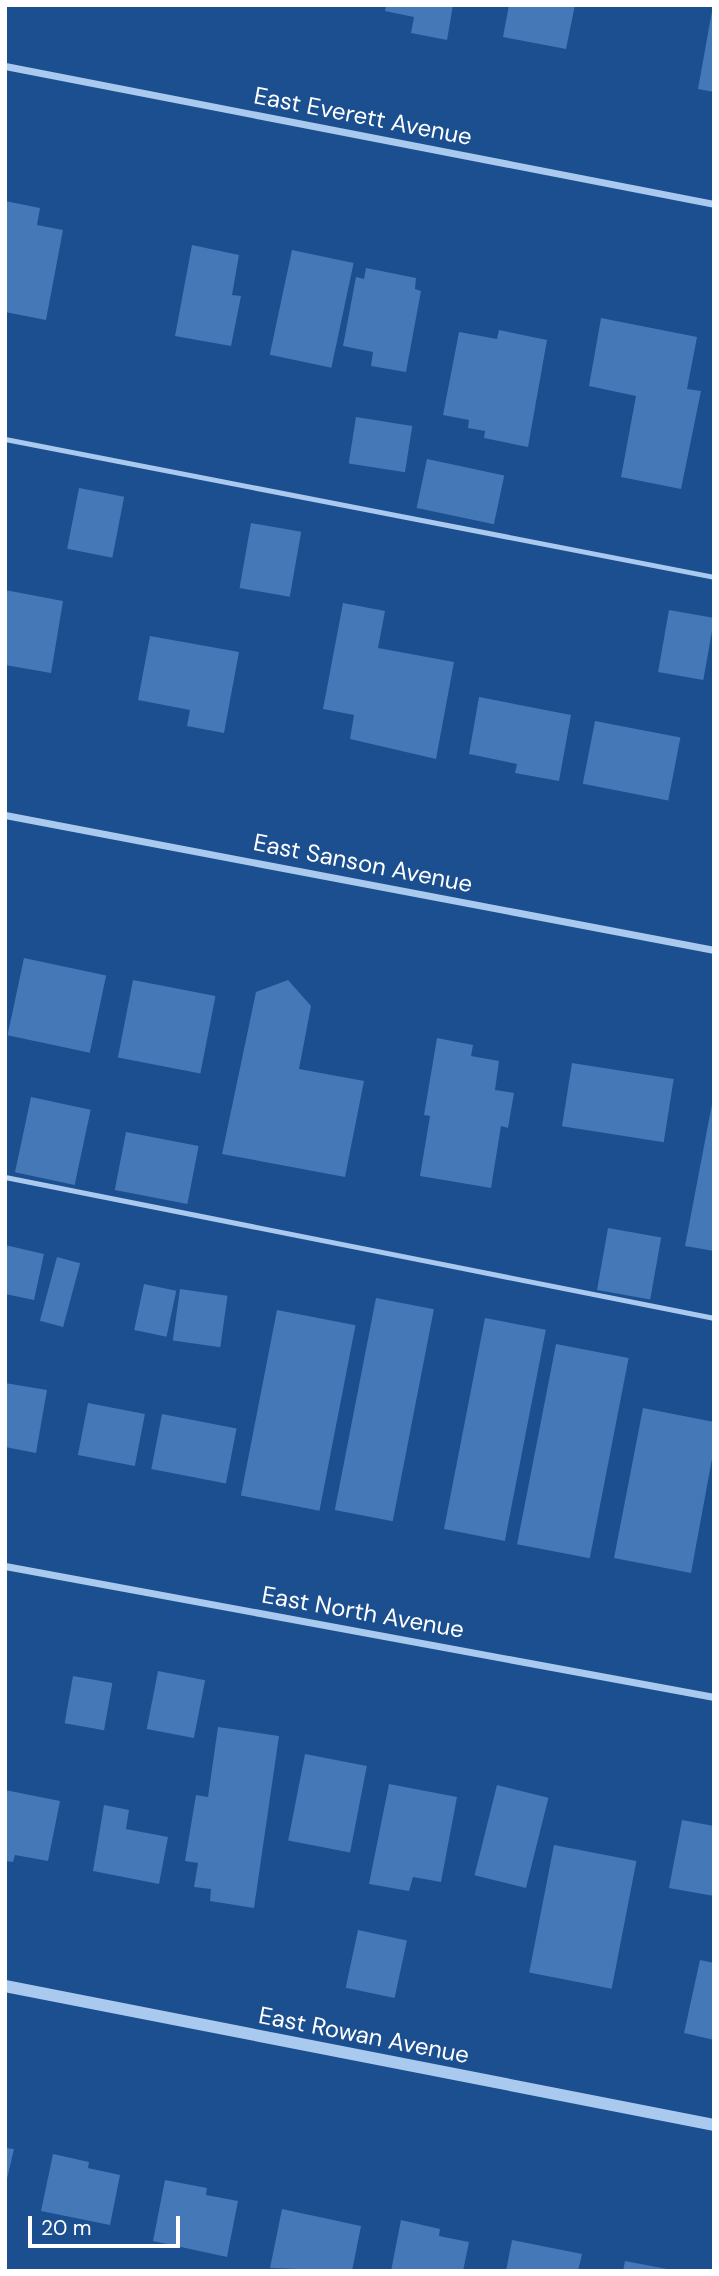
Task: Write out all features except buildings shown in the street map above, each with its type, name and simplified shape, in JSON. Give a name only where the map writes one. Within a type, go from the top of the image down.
[{"type":"street","name":"East Everett Avenue","points":[[5,66],[714,204]]},
{"type":"street","name":"East Sanson Avenue","points":[[5,815],[714,950]]},
{"type":"street","name":"East North Avenue","points":[[5,1566],[714,1697]]},
{"type":"street","name":"East Rowan Avenue","points":[[5,1986],[714,2126]]},
{"type":"lane","points":[[5,439],[714,577]]},
{"type":"lane","points":[[5,1177],[714,1318]]}]
